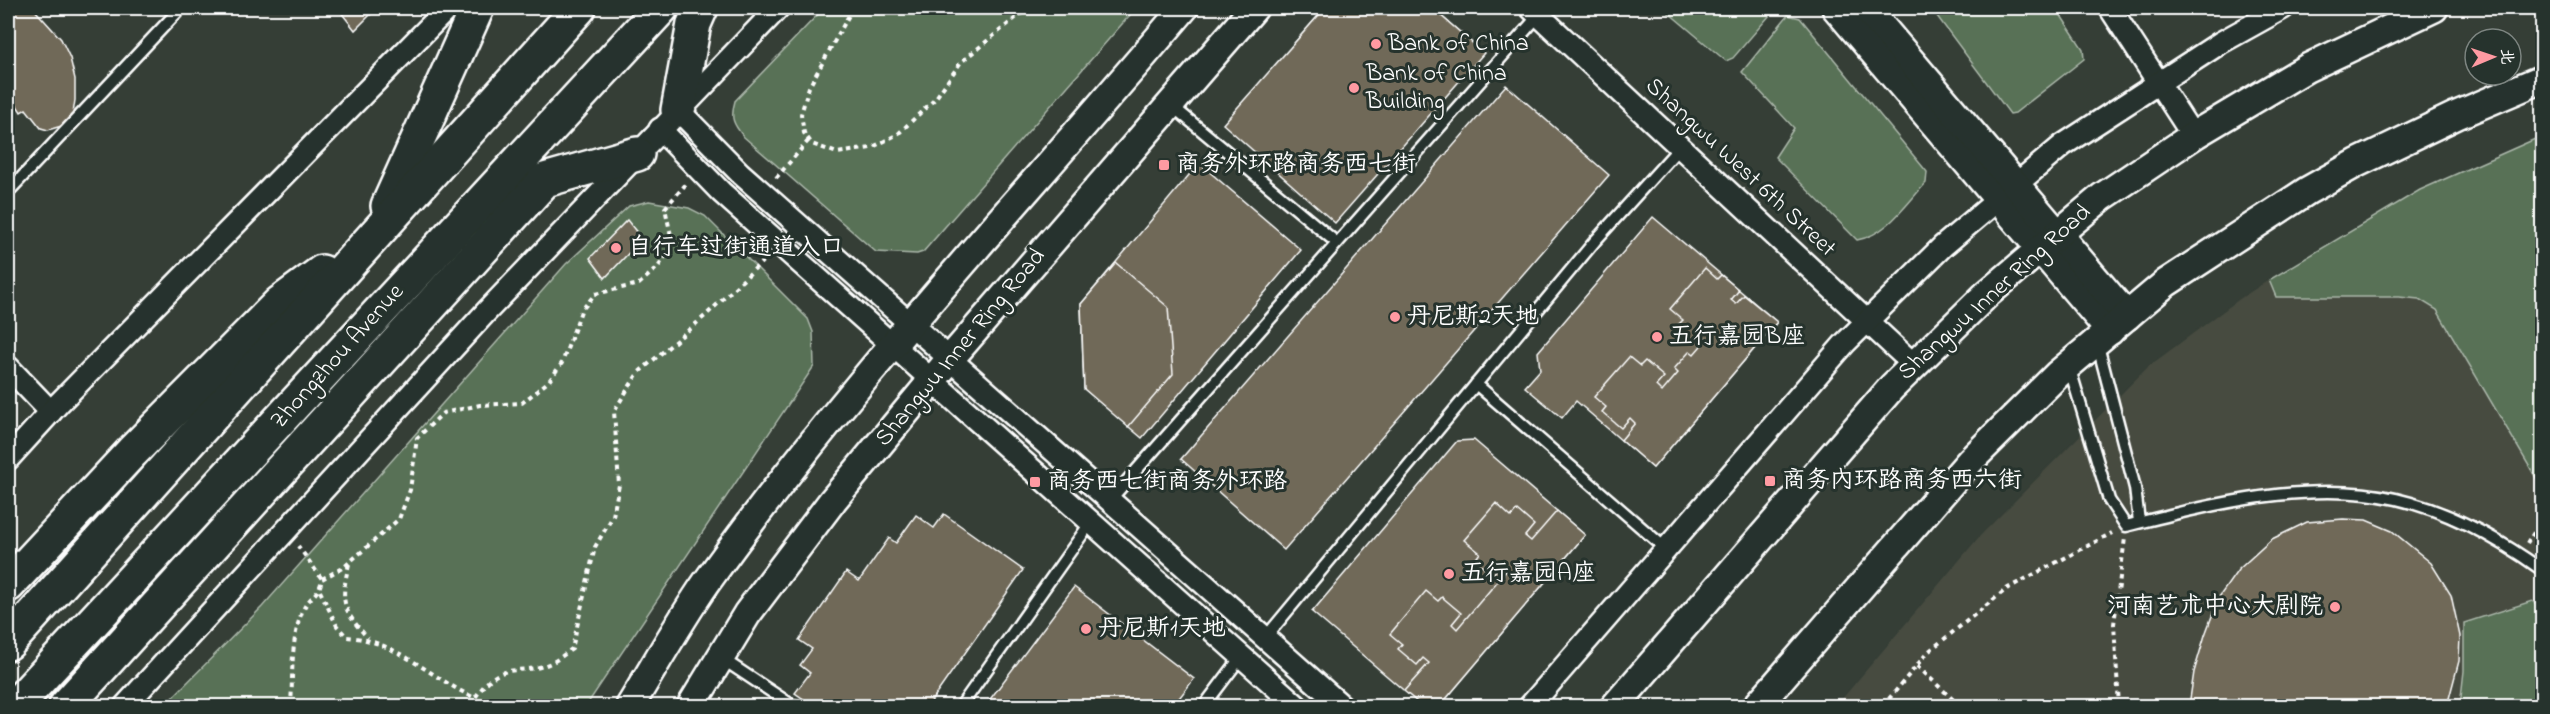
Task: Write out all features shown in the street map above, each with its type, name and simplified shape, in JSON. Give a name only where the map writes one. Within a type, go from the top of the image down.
[{"type":"highway","points":[[8,585],[132,452],[280,303],[375,235],[477,8]]},
{"type":"highway","points":[[8,643],[579,8]]},
{"type":"highway","name":"Zhongzhou Avenue","points":[[15,706],[661,8]]},
{"type":"highway","points":[[669,119],[694,24],[701,8]]},
{"type":"highway","points":[[66,706],[545,180],[637,154]]},
{"type":"street","points":[[8,458],[448,8]]},
{"type":"street","points":[[125,706],[287,532],[487,311],[778,8]]},
{"type":"street","points":[[630,706],[712,576],[791,467],[892,345],[1184,8]]},
{"type":"street","name":"Shangwu Inner Ring Road","points":[[691,706],[747,614],[833,500],[950,359],[1254,8]]},
{"type":"street","points":[[1836,8],[2008,192]]},
{"type":"street","points":[[1866,8],[2008,192],[2049,241],[2111,329]]},
{"type":"street","points":[[2110,8],[2193,136]]},
{"type":"street","points":[[1530,706],[1866,321],[1943,246],[2063,146],[2220,43],[2283,8]]},
{"type":"street","name":"Shangwu Inner Ring Road","points":[[1615,706],[1892,387],[1987,294],[2049,241],[2102,197],[2253,98],[2307,68],[2434,8]]},
{"type":"street","name":"Shangwu West 6th Street","points":[[1535,11],[1914,365]]},
{"type":"street","points":[[1757,706],[1970,460],[2069,365],[2166,283],[2307,191],[2402,140],[2542,79]]},
{"type":"street","points":[[669,119],[699,169],[780,245],[1297,706]]},
{"type":"street","points":[[669,119],[762,193],[1342,706]]},
{"type":"street","points":[[8,367],[51,412]]},
{"type":"lane","points":[[8,192],[181,8]]},
{"type":"lane","points":[[1110,501],[1337,243],[1535,11]]},
{"type":"lane","points":[[1171,105],[1337,243]]},
{"type":"lane","points":[[1265,638],[1595,241],[1680,147]]},
{"type":"lane","points":[[2111,329],[2139,522]]},
{"type":"lane","points":[[2069,365],[2109,500],[2126,526],[2217,503],[2310,494],[2353,494],[2396,499],[2449,518],[2505,543],[2542,570]]},
{"type":"lane","points":[[1476,384],[1666,549]]},
{"type":"lane","points":[[961,706],[1090,522]]},
{"type":"lane","points":[[1203,706],[1241,657]]},
{"type":"lane","points":[[721,658],[793,706]]},
{"type":"path","points":[[853,8],[809,87],[801,114],[804,133],[812,144],[837,153],[871,148],[898,134],[935,99],[961,62],[1028,8]]},
{"type":"path","points":[[762,193],[810,140]]},
{"type":"path","points":[[322,579],[349,564],[399,519],[416,463],[417,438],[443,413],[480,405],[522,403],[549,381],[562,363],[581,311],[596,294],[639,284],[658,267],[673,245],[665,208],[699,169]]},
{"type":"path","points":[[287,532],[322,579],[320,591],[337,626],[347,637],[368,639],[391,648],[453,688],[475,698],[495,673],[551,663],[572,649],[595,547],[613,516],[619,484],[614,411],[638,373],[705,316],[780,245]]},
{"type":"path","points":[[2521,554],[2542,519]]},
{"type":"path","points":[[1883,706],[1928,652],[2008,588],[2126,526]]},
{"type":"path","points":[[2119,706],[2114,624],[2126,526]]},
{"type":"path","points":[[349,564],[343,589],[348,616],[368,639]]},
{"type":"path","points":[[291,706],[296,631],[304,607],[320,591]]},
{"type":"path","points":[[1917,666],[1960,706]]},
{"type":"shaded area","points":[[2269,280],[2276,297],[2399,297],[2419,299],[2437,310],[2542,488],[2542,706],[1836,706],[1979,537],[2149,366]]},
{"type":"green space","points":[[824,8],[1136,8],[923,252],[917,254],[876,252],[744,137],[737,128],[733,112],[735,101]]},
{"type":"green space","points":[[1663,8],[1776,8],[1733,58],[1726,61]]},
{"type":"green space","points":[[1931,8],[2056,8],[2083,49],[2084,59],[2015,113],[2010,114]]},
{"type":"green space","points":[[1788,15],[1800,18],[1927,172],[1926,183],[1903,209],[1887,225],[1868,237],[1857,240],[1775,157],[1794,128],[1742,72]]},
{"type":"green space","points":[[2542,136],[2542,488],[2437,310],[2419,299],[2399,297],[2276,297],[2269,280],[2420,190]]},
{"type":"green space","points":[[649,201],[689,208],[705,216],[808,319],[813,332],[814,366],[586,706],[164,706],[262,607],[566,264],[629,206]]},
{"type":"green space","points":[[2532,601],[2542,609],[2542,706],[2460,706],[2464,671],[2464,623]]},
{"type":"building","points":[[13,8],[34,9],[61,39],[70,58],[75,79],[75,100],[72,120],[65,125],[48,130],[41,128],[26,109],[21,112],[9,93],[8,10]]},
{"type":"building","points":[[343,8],[377,8],[355,30],[340,11]]},
{"type":"building","points":[[1325,8],[1432,8],[1461,33],[1380,126],[1291,47]]},
{"type":"building","name":"Bank of China Building","points":[[1325,8],[1432,8],[1484,53],[1335,223],[1223,124]]},
{"type":"building","name":"丹尼斯2天地","points":[[1506,85],[1609,175],[1284,550],[1181,459]]},
{"type":"building","points":[[1199,163],[1301,250],[1142,438],[1084,389],[1081,304]]},
{"type":"building","name":"五行嘉园B座","points":[[1653,217],[1777,322],[1653,468],[1576,401],[1562,418],[1525,387],[1540,370],[1538,352]]},
{"type":"building","name":"自行车过街通道入口","points":[[627,220],[642,239],[605,278],[590,258]]},
{"type":"building","points":[[1116,263],[1168,307],[1173,374],[1128,427],[1084,389],[1081,304]]},
{"type":"building","points":[[1705,268],[1717,279],[1721,275],[1739,290],[1731,300],[1736,304],[1744,295],[1777,322],[1653,468],[1621,440],[1635,423],[1630,418],[1621,428],[1602,412],[1606,407],[1594,397],[1629,357],[1640,366],[1645,361],[1664,377],[1656,386],[1662,392],[1678,373],[1674,369],[1690,351],[1694,354],[1707,339],[1701,335],[1695,342],[1677,326],[1683,320],[1670,309]]},
{"type":"building","name":"五行嘉园A座","points":[[1474,440],[1585,535],[1440,706],[1422,706],[1312,612],[1457,441]]},
{"type":"building","points":[[1496,503],[1511,517],[1517,510],[1534,525],[1525,536],[1531,541],[1557,511],[1585,535],[1440,706],[1422,706],[1404,691],[1429,663],[1423,658],[1417,665],[1398,649],[1402,644],[1390,634],[1426,591],[1438,601],[1442,597],[1461,613],[1452,624],[1457,629],[1507,570],[1501,565],[1492,575],[1475,560],[1480,553],[1464,540]]},
{"type":"building","points":[[944,514],[1023,570],[928,706],[814,706],[795,693],[810,673],[800,665],[812,649],[799,640],[846,572],[859,581],[889,538],[896,543],[916,515],[934,528]]},
{"type":"building","name":"河南艺术中心大剧院","points":[[2366,520],[2392,531],[2431,563],[2451,595],[2460,636],[2459,661],[2447,706],[2189,706],[2194,672],[2205,635],[2219,597],[2238,570],[2272,539],[2307,522]]},
{"type":"building","name":"丹尼斯1天地","points":[[1074,587],[1194,679],[1173,706],[985,706]]},
{"type":"place","name":"Bank of China","points":[[1376,44]]},
{"type":"place","name":"Bank of China Building","points":[[1354,88]]},
{"type":"place","name":"商务外环路商务西七街","points":[[1164,165]]},
{"type":"place","name":"自行车过街通道入口","points":[[616,248]]},
{"type":"place","name":"丹尼斯2天地","points":[[1395,317]]},
{"type":"place","name":"五行嘉园B座","points":[[1657,337]]},
{"type":"place","name":"商务内环路商务西六街","points":[[1770,481]]},
{"type":"place","name":"商务西七街商务外环路","points":[[1035,482]]},
{"type":"place","name":"五行嘉园A座","points":[[1449,574]]},
{"type":"place","name":"河南艺术中心大剧院","points":[[2335,607]]},
{"type":"place","name":"丹尼斯1天地","points":[[1086,629]]}]
